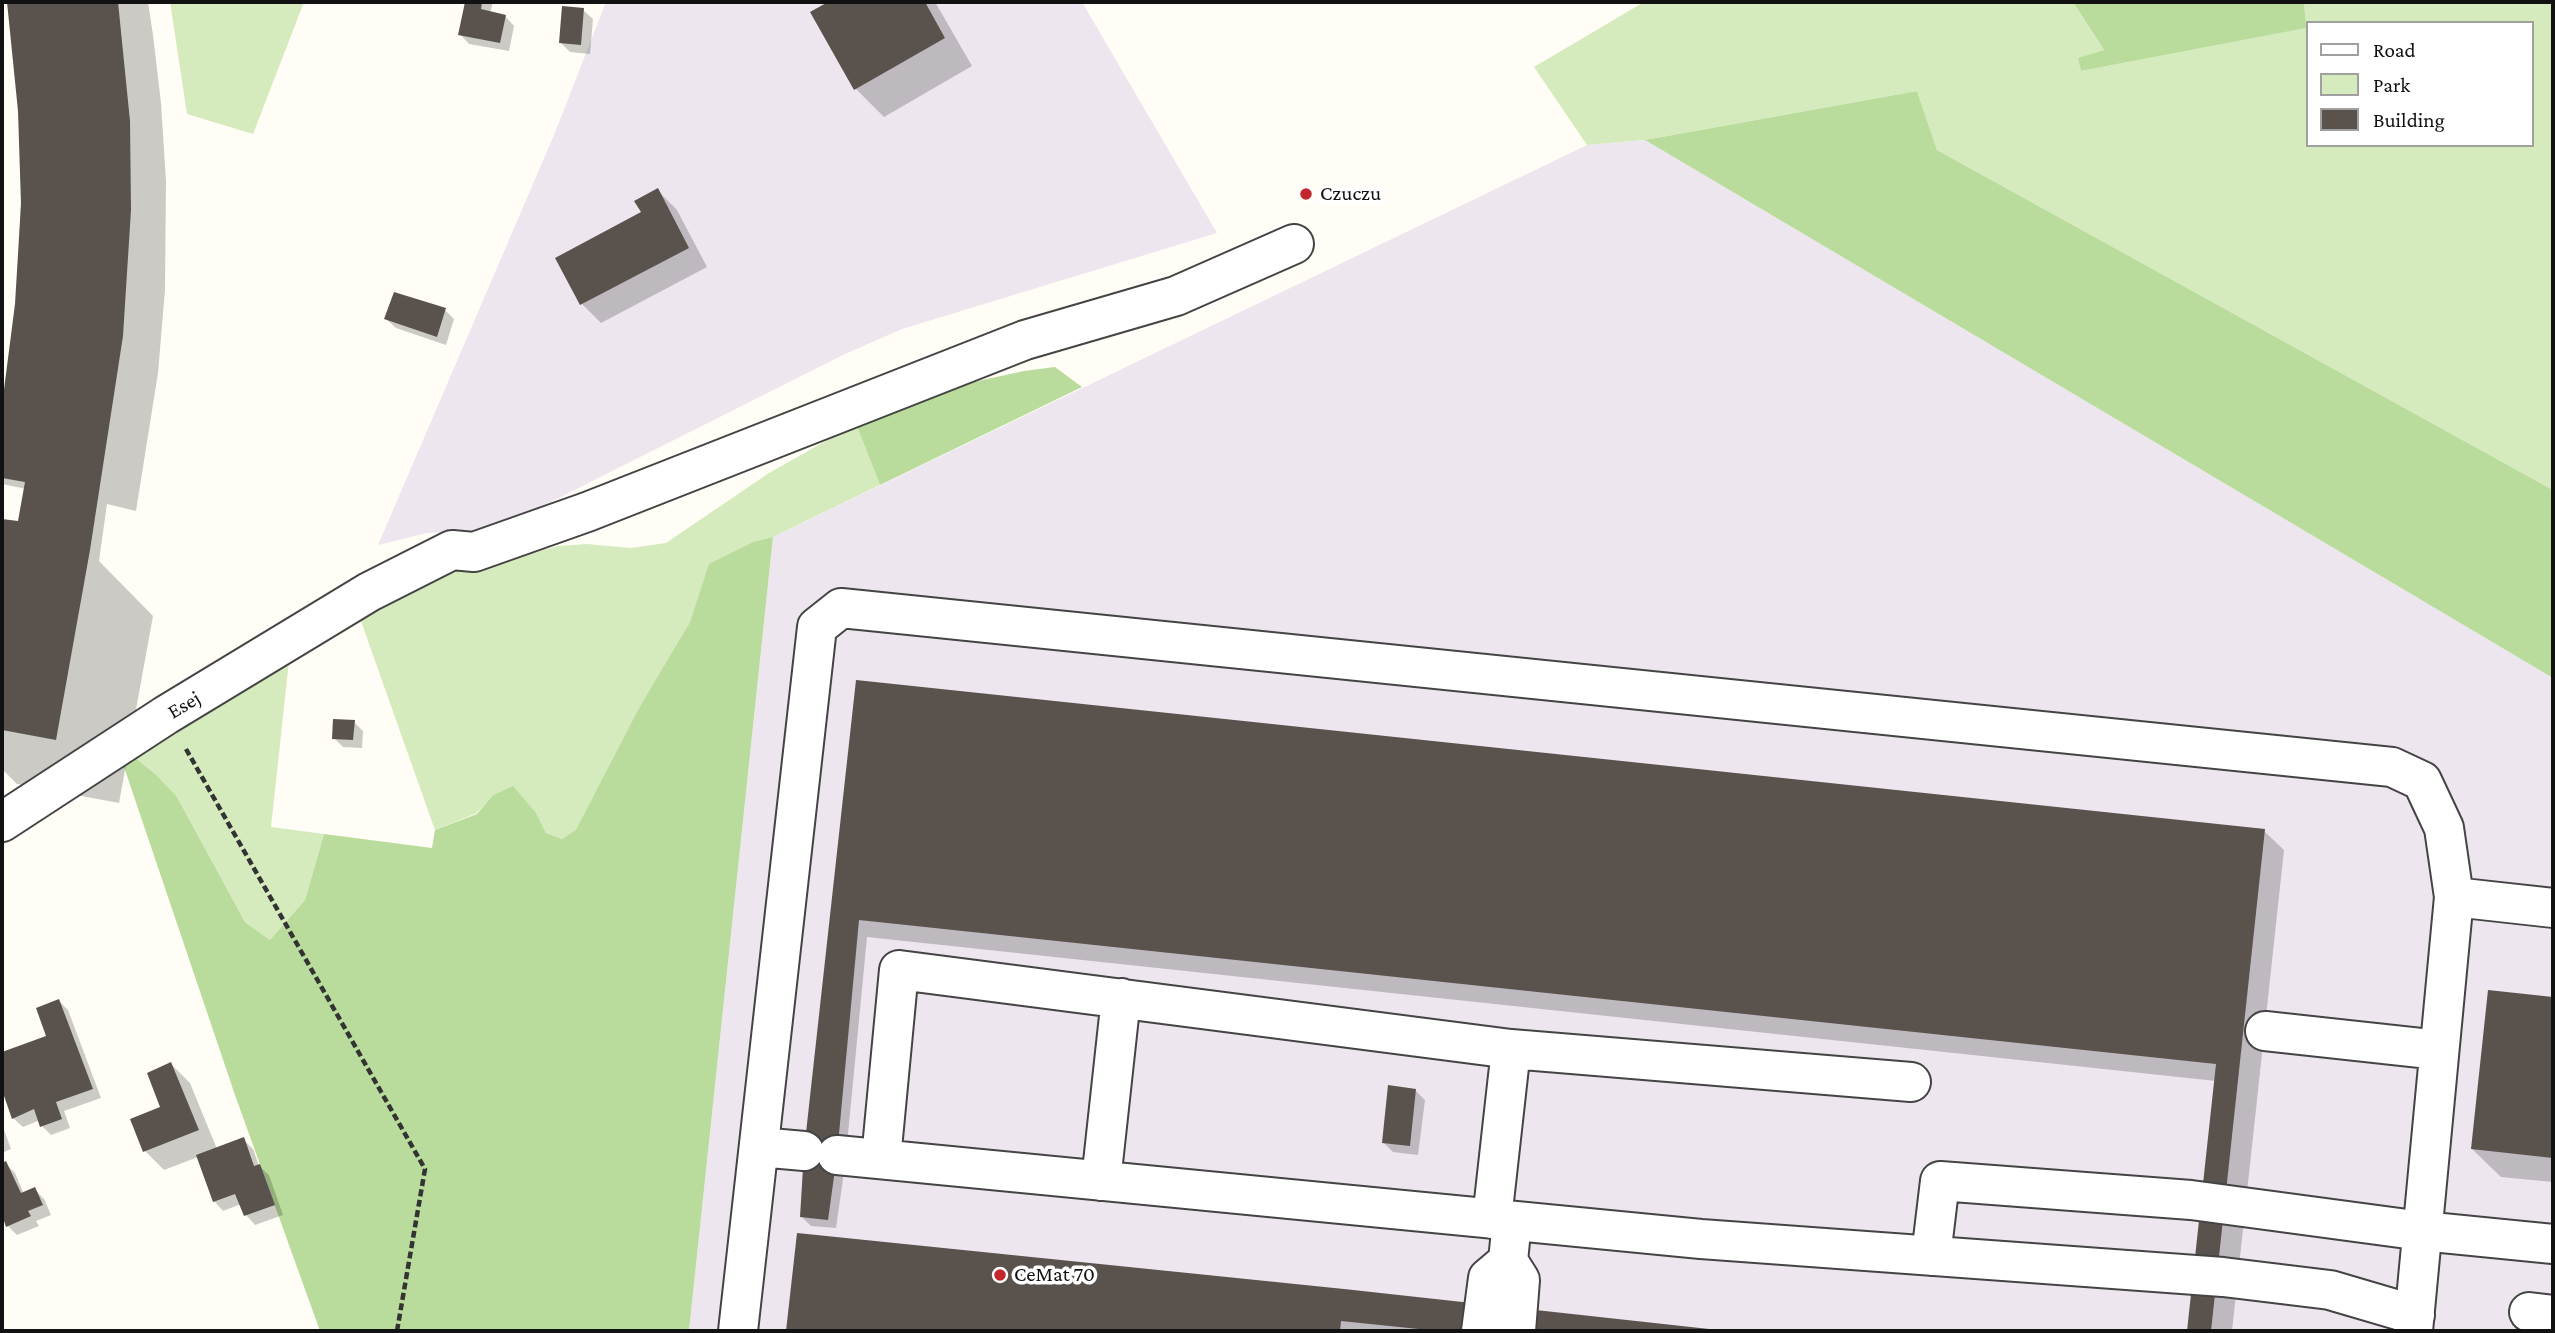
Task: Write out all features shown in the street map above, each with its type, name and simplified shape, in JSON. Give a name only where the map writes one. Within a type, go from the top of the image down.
[{"type":"street","name":"Esej","points":[[2,822],[166,715],[369,592],[452,550],[474,552],[574,517],[1025,340],[1176,296],[1294,244]]},
{"type":"street","points":[[738,1331],[817,627],[841,608],[2392,767],[2422,781],[2444,828],[2454,897],[2414,1323],[2330,1290],[2200,1275],[1701,1239],[759,1147]]},
{"type":"street","points":[[2454,897],[2553,908]]},
{"type":"street","points":[[881,1159],[899,970],[1511,1049],[1911,1082]]},
{"type":"street","points":[[1101,1181],[1121,998]]},
{"type":"street","points":[[2265,1031],[2439,1050]]},
{"type":"street","points":[[1511,1049],[1502,1220],[1508,1261],[1520,1280],[1516,1331]]},
{"type":"street","points":[[1931,1256],[1940,1181],[2191,1200],[2422,1231],[2553,1244]]},
{"type":"street","points":[[1481,1331],[1488,1278],[1508,1261]]},
{"type":"path","points":[[166,715],[425,1169],[397,1331]]},
{"type":"shaded area","points":[[606,2],[1082,2],[1217,233],[902,329],[845,354],[491,532],[427,533],[378,545],[554,135]]},
{"type":"shaded area","points":[[1645,140],[2553,678],[2553,1331],[689,1331],[773,537],[1587,145]]},
{"type":"green space","points":[[170,2],[304,2],[253,134],[187,114]]},
{"type":"green space","points":[[1644,2],[2073,2],[2104,50],[2079,58],[2081,71],[2305,28],[2304,3],[2553,2],[2553,490],[1937,150],[1917,91],[1645,140],[1587,145],[1534,67]]},
{"type":"green space","points":[[2073,2],[2312,2],[2304,3],[2306,28],[2081,71],[2078,58],[2104,50]]},
{"type":"green space","points":[[1917,91],[1937,150],[2553,490],[2553,678],[1645,140]]},
{"type":"green space","points":[[1055,367],[1082,387],[880,485],[856,424],[955,386]]},
{"type":"green space","points":[[856,424],[880,485],[710,564],[690,622],[640,706],[577,830],[562,839],[546,833],[536,813],[492,796],[477,813],[435,830],[357,610],[433,571],[481,567],[558,546],[587,544],[631,548],[666,543],[769,473]]},
{"type":"green space","points":[[773,537],[689,1331],[320,1331],[235,1095],[122,761],[134,757],[177,797],[245,922],[270,940],[305,900],[324,834],[432,848],[435,830],[477,814],[492,796],[513,786],[536,813],[546,833],[562,839],[576,830],[640,706],[690,622],[709,564],[753,542]]},
{"type":"green space","points":[[290,652],[271,827],[324,834],[305,900],[270,940],[245,922],[177,797],[134,757]]},
{"type":"building","points":[[7,2],[118,2],[130,121],[131,210],[123,336],[90,550],[56,740],[2,730],[2,519],[18,521],[25,482],[2,478],[2,405],[15,304],[21,204],[18,111]]},
{"type":"building","points":[[465,2],[482,2],[481,9],[506,15],[500,43],[458,35]]},
{"type":"building","points":[[828,2],[925,2],[945,38],[854,90],[810,12]]},
{"type":"building","points":[[562,6],[584,8],[581,45],[559,43]]},
{"type":"building","points":[[658,188],[689,248],[580,305],[555,258],[641,212],[634,201]]},
{"type":"building","points":[[394,292],[446,308],[437,337],[384,319]]},
{"type":"building","points":[[856,680],[2265,829],[2211,1331],[2187,1331],[2216,1064],[859,920],[837,1155],[828,1220],[800,1217],[804,1151]]},
{"type":"building","points":[[333,719],[355,720],[353,740],[332,739]]},
{"type":"building","points":[[2488,990],[2553,997],[2553,1158],[2471,1149]]},
{"type":"building","points":[[59,999],[93,1089],[56,1102],[62,1119],[40,1127],[34,1109],[12,1119],[2,1090],[2,1052],[46,1036],[36,1008]]},
{"type":"building","points":[[171,1062],[199,1130],[143,1152],[130,1119],[160,1107],[147,1073]]},
{"type":"building","points":[[1388,1085],[1416,1089],[1410,1146],[1382,1143]]},
{"type":"building","points":[[244,1137],[254,1166],[260,1164],[275,1205],[244,1216],[235,1194],[213,1202],[196,1155]]},
{"type":"building","points":[[6,1161],[21,1193],[35,1187],[43,1205],[28,1211],[31,1216],[6,1227],[2,1215],[2,1163]]},
{"type":"building","name":"CeMat 70","points":[[797,1233],[1344,1289],[1709,1331],[1438,1331],[1341,1321],[1340,1331],[786,1331]]},
{"type":"place","name":"Czuczu","points":[[1306,194]]},
{"type":"place","name":"CeMat 70","points":[[1000,1275]]}]
